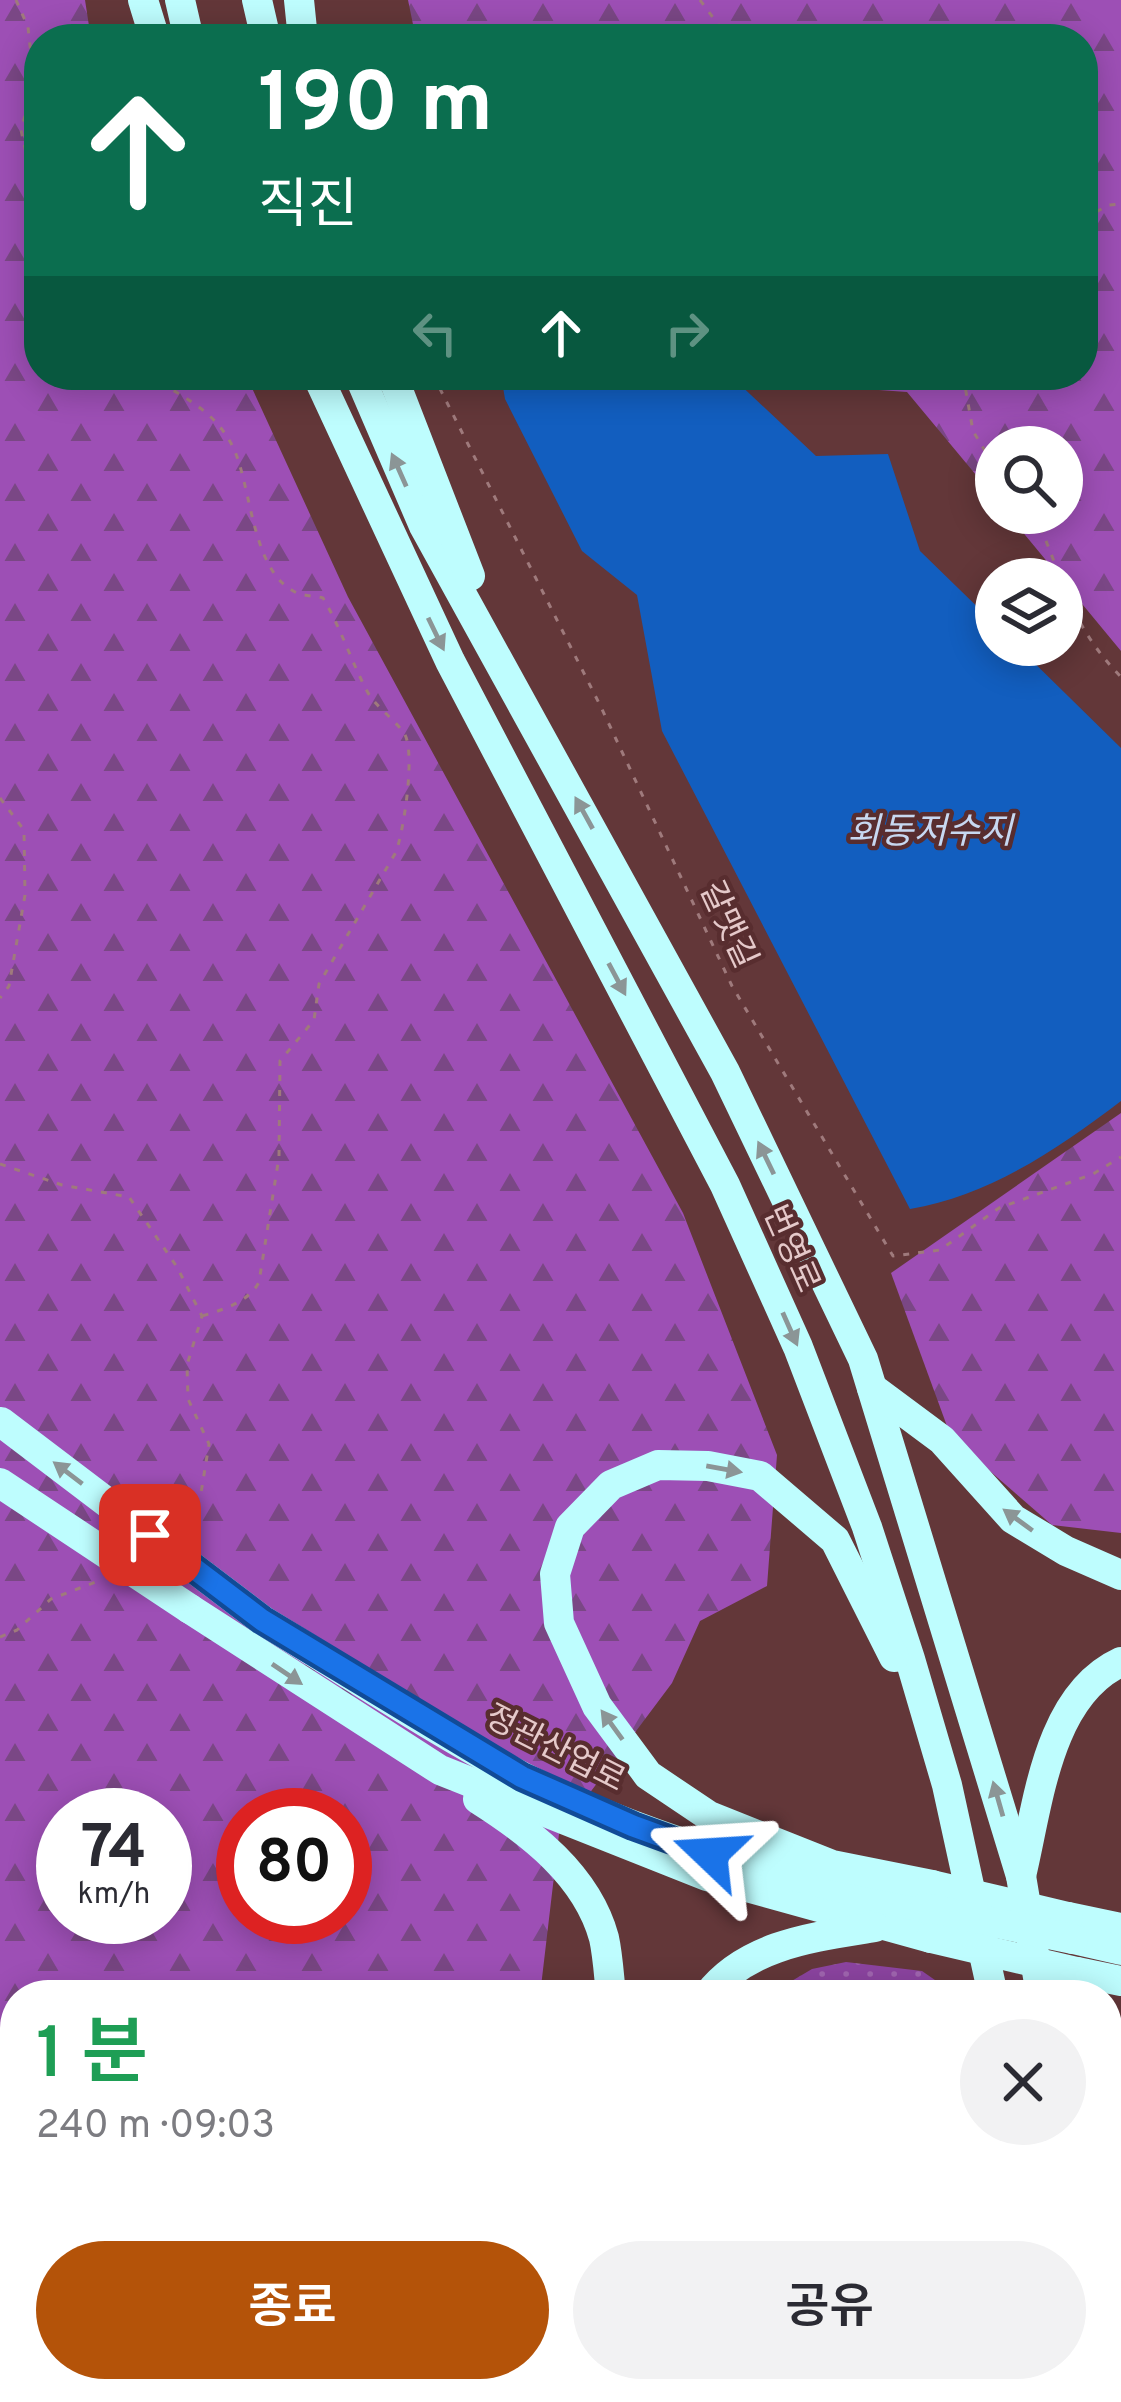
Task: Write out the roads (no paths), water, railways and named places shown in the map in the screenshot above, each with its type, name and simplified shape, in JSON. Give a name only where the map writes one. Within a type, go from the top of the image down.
[{"type":"highway","name":"번영로","points":[[306,390],[725,1185],[798,1347],[867,1527],[931,1729],[989,1980]]},
{"type":"highway","name":"번영로","points":[[324,390],[409,578]]},
{"type":"highway","name":"번영로","points":[[365,390],[424,526],[724,1072],[863,1359],[1021,1876],[1039,1980]]},
{"type":"highway","name":"번영로","points":[[398,390],[510,676]]},
{"type":"highway","points":[[872,1388],[942,1440],[972,1479],[1013,1519],[1066,1551],[1121,1575]]},
{"type":"highway","name":"정관산업로","points":[[1,1422],[262,1620],[522,1777],[710,1854],[929,1910]]},
{"type":"highway","points":[[931,1729],[835,1540],[760,1476],[708,1466],[658,1465],[611,1485],[571,1527],[555,1574],[559,1623],[597,1706],[648,1775],[709,1816],[1077,1972],[1116,1980]]},
{"type":"highway","name":"정관산업로","points":[[0,1483],[440,1770],[707,1876],[888,1925],[929,1910]]},
{"type":"highway","points":[[1021,1876],[1056,1738],[1078,1698],[1121,1662]]},
{"type":"highway","points":[[440,1770],[525,1829],[574,1879],[603,1936],[609,1980]]},
{"type":"highway","points":[[589,1806],[832,1865]]},
{"type":"highway","points":[[968,1891],[972,1980]]},
{"type":"highway","points":[[929,1910],[1070,1928],[1121,1928]]},
{"type":"highway","points":[[720,1980],[783,1944],[888,1925]]},
{"type":"highway","points":[[1070,1928],[1121,1950]]},
{"type":"water","name":"회동저수지","points":[[504,390],[746,390],[816,456],[888,454],[920,551],[975,605],[975,666],[1037,666],[1121,748],[1121,1101],[1047,1153],[995,1182],[910,1209],[662,731],[637,595],[582,551]]}]
